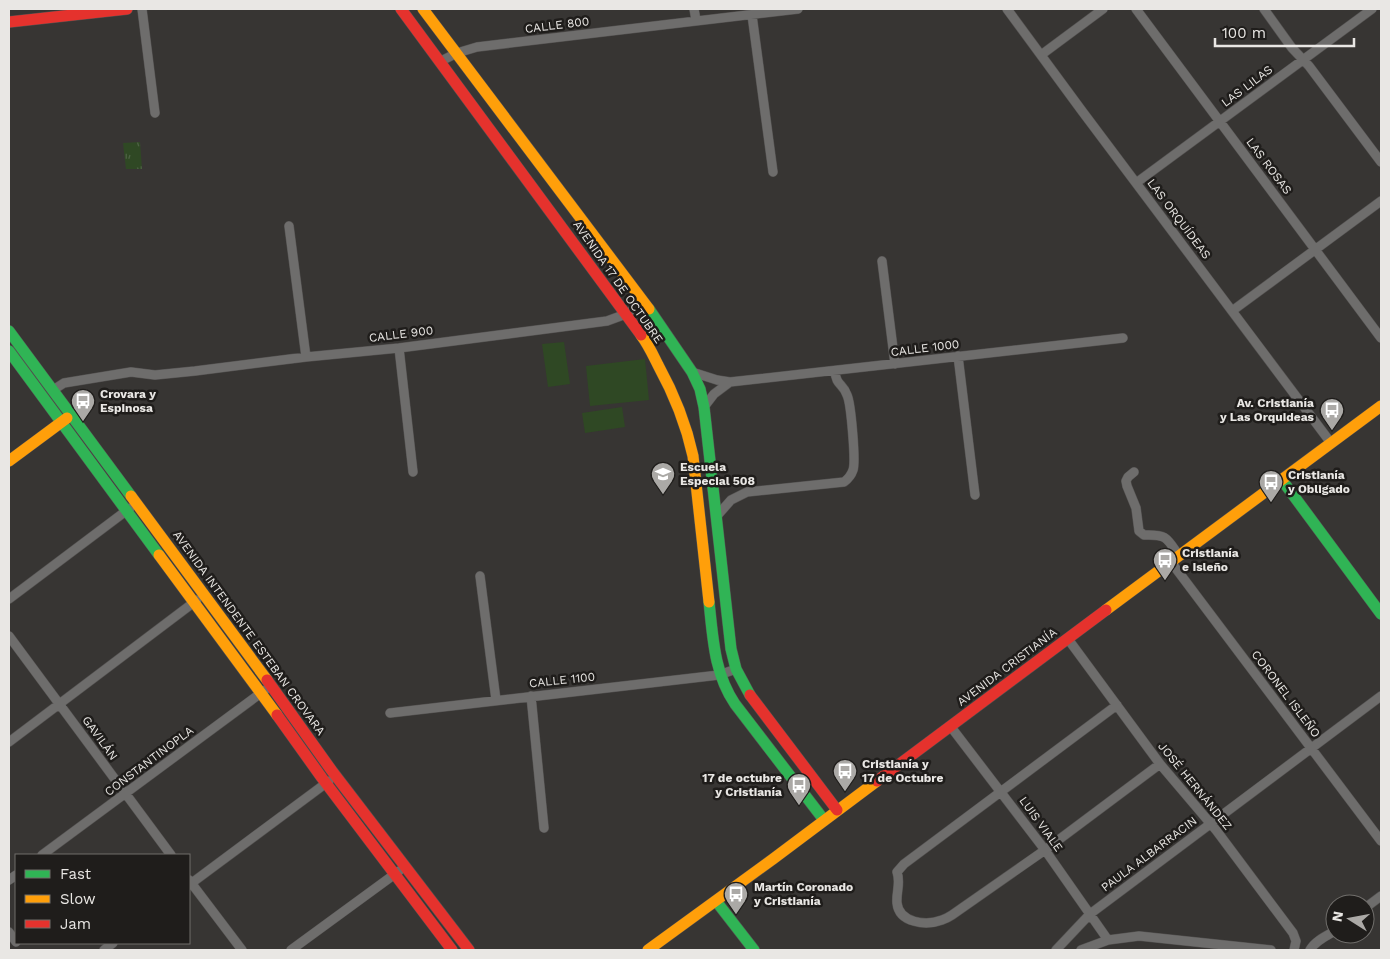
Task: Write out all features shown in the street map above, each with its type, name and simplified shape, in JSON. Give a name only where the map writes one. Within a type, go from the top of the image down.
[{"type":"main road","points":[[9,22],[127,9]]},
{"type":"main road","name":"AVENIDA 17 DE OCTUBRE","points":[[402,9],[645,340],[665,378],[686,427],[693,456],[714,652],[719,675],[734,704],[824,820]]},
{"type":"main road","name":"AVENIDA 17 DE OCTUBRE","points":[[423,9],[645,303],[692,372],[700,389],[704,408],[731,649],[736,669],[749,694],[837,810]]},
{"type":"main road","name":"AVENIDA INTENDENTE ESTEBAN CROVARA","points":[[9,331],[137,503],[199,599]]},
{"type":"main road","name":"AVENIDA INTENDENTE ESTEBAN CROVARA","points":[[9,351],[60,423],[127,511],[199,599],[266,689],[331,779],[395,874],[452,950]]},
{"type":"main road","name":"AVENIDA CRISTIANÍA","points":[[648,950],[1332,443],[1379,412]]},
{"type":"main road","points":[[9,462],[71,415]]},
{"type":"main road","points":[[1282,480],[1381,614]]},
{"type":"main road","name":"AVENIDA INTENDENTE ESTEBAN CROVARA","points":[[331,779],[405,867],[469,950]]},
{"type":"main road","points":[[716,900],[754,950]]},
{"type":"street","points":[[142,9],[155,113]]},
{"type":"street","points":[[694,9],[696,20]]},
{"type":"street","name":"CALLE 800","points":[[441,61],[457,52],[477,47],[798,9]]},
{"type":"street","name":"LAS ORQUÍDEAS","points":[[1007,9],[1332,443]]},
{"type":"street","points":[[1041,55],[1103,9]]},
{"type":"street","name":"LAS ROSAS","points":[[1136,9],[1381,338]]},
{"type":"street","points":[[1264,9],[1381,162]]},
{"type":"street","name":"LAS LILAS","points":[[1136,183],[1372,9]]},
{"type":"street","points":[[752,15],[773,172]]},
{"type":"street","points":[[1232,311],[1381,201]]},
{"type":"street","points":[[289,226],[306,357]]},
{"type":"street","points":[[882,261],[895,364]]},
{"type":"street","name":"CALLE 900","points":[[53,390],[64,383],[131,372],[155,375],[400,348],[607,321],[626,314],[645,303]]},
{"type":"street","name":"CALLE 1000","points":[[692,372],[730,382],[1123,338]]},
{"type":"street","points":[[400,348],[413,472]]},
{"type":"street","points":[[958,356],[975,495]]},
{"type":"street","points":[[716,517],[731,500],[747,492],[844,482],[851,476],[854,457],[849,401],[846,392],[836,379],[835,371]]},
{"type":"street","points":[[704,408],[714,394],[730,382]]},
{"type":"street","points":[[690,440],[708,436]]},
{"type":"street","name":"CORONEL ISLEÑO","points":[[1134,472],[1128,477],[1126,486],[1136,508],[1139,531],[1144,535],[1159,534],[1170,541],[1175,559],[1311,748],[1381,841]]},
{"type":"street","points":[[9,600],[137,503]]},
{"type":"street","points":[[480,576],[496,700]]},
{"type":"street","points":[[9,742],[199,599]]},
{"type":"street","name":"GAVILÁN","points":[[9,636],[170,854]]},
{"type":"street","name":"JOSÉ HERNÁNDEZ","points":[[1068,638],[1160,764],[1210,824],[1293,933],[1296,941],[1294,950]]},
{"type":"street","name":"CALLE 1100","points":[[390,713],[719,675],[736,669]]},
{"type":"street","name":"CONSTANTINOPLA","points":[[43,854],[266,689]]},
{"type":"street","points":[[531,696],[544,828]]},
{"type":"street","name":"PAULA ALBARRACIN","points":[[1056,950],[1090,914],[1381,696]]},
{"type":"street","points":[[1117,705],[909,860],[897,872],[899,885],[897,904],[899,911],[906,918],[914,921],[932,922],[952,915],[1045,850],[1160,764]]},
{"type":"street","name":"LUIS VIALE","points":[[951,726],[1045,850],[1108,940]]},
{"type":"street","points":[[242,950],[190,883],[331,779]]},
{"type":"street","points":[[290,950],[405,867]]},
{"type":"street","points":[[1081,950],[1108,940],[1138,936],[1271,950]]},
{"type":"street","points":[[1310,950],[1325,937]]},
{"type":"green space","points":[[140,142],[142,169],[126,169],[123,143]]},
{"type":"green space","points":[[564,342],[570,384],[548,387],[542,344]]},
{"type":"green space","points":[[645,359],[649,400],[590,406],[586,366]]},
{"type":"green space","points":[[622,407],[625,427],[585,433],[582,413]]},
{"type":"traffic: fast","points":[[649,309],[692,372],[700,389],[704,407],[731,649],[736,669],[750,695]]},
{"type":"traffic: fast","points":[[9,331],[131,496]]},
{"type":"traffic: fast","points":[[9,351],[159,555]]},
{"type":"traffic: fast","points":[[1282,480],[1381,614]]},
{"type":"traffic: fast","points":[[709,602],[716,655],[728,692],[735,704],[824,820]]},
{"type":"traffic: fast","points":[[716,901],[754,950]]},
{"type":"traffic: slow","points":[[423,9],[649,309]]},
{"type":"traffic: slow","points":[[641,335],[674,398],[690,444],[693,456],[709,602]]},
{"type":"traffic: slow","points":[[1106,610],[1381,406]]},
{"type":"traffic: slow","points":[[9,461],[67,418]]},
{"type":"traffic: slow","points":[[131,496],[267,680]]},
{"type":"traffic: slow","points":[[159,555],[277,715]]},
{"type":"traffic: slow","points":[[648,950],[877,781]]},
{"type":"traffic: jam","points":[[9,22],[127,9]]},
{"type":"traffic: jam","points":[[401,9],[641,335]]},
{"type":"traffic: jam","points":[[877,781],[1106,610]]},
{"type":"traffic: jam","points":[[267,680],[332,771],[469,950]]},
{"type":"traffic: jam","points":[[750,695],[837,810]]},
{"type":"traffic: jam","points":[[277,715],[322,778],[452,950]]},
{"type":"place","name":"Crovara y Espinosa","points":[[83,422]]},
{"type":"place","name":"Av. Cristianía y Las Orquideas","points":[[1332,431]]},
{"type":"place","name":"Escuela Especial 508","points":[[663,495]]},
{"type":"place","name":"Cristianía y Obligado","points":[[1271,503]]},
{"type":"place","name":"Cristianía e Isleño","points":[[1165,581]]},
{"type":"place","name":"Cristianía y 17 de Octubre","points":[[845,792]]},
{"type":"place","name":"17 de octubre y Cristianía","points":[[799,806]]},
{"type":"place","name":"Martín Coronado y Cristianía","points":[[736,915]]}]
